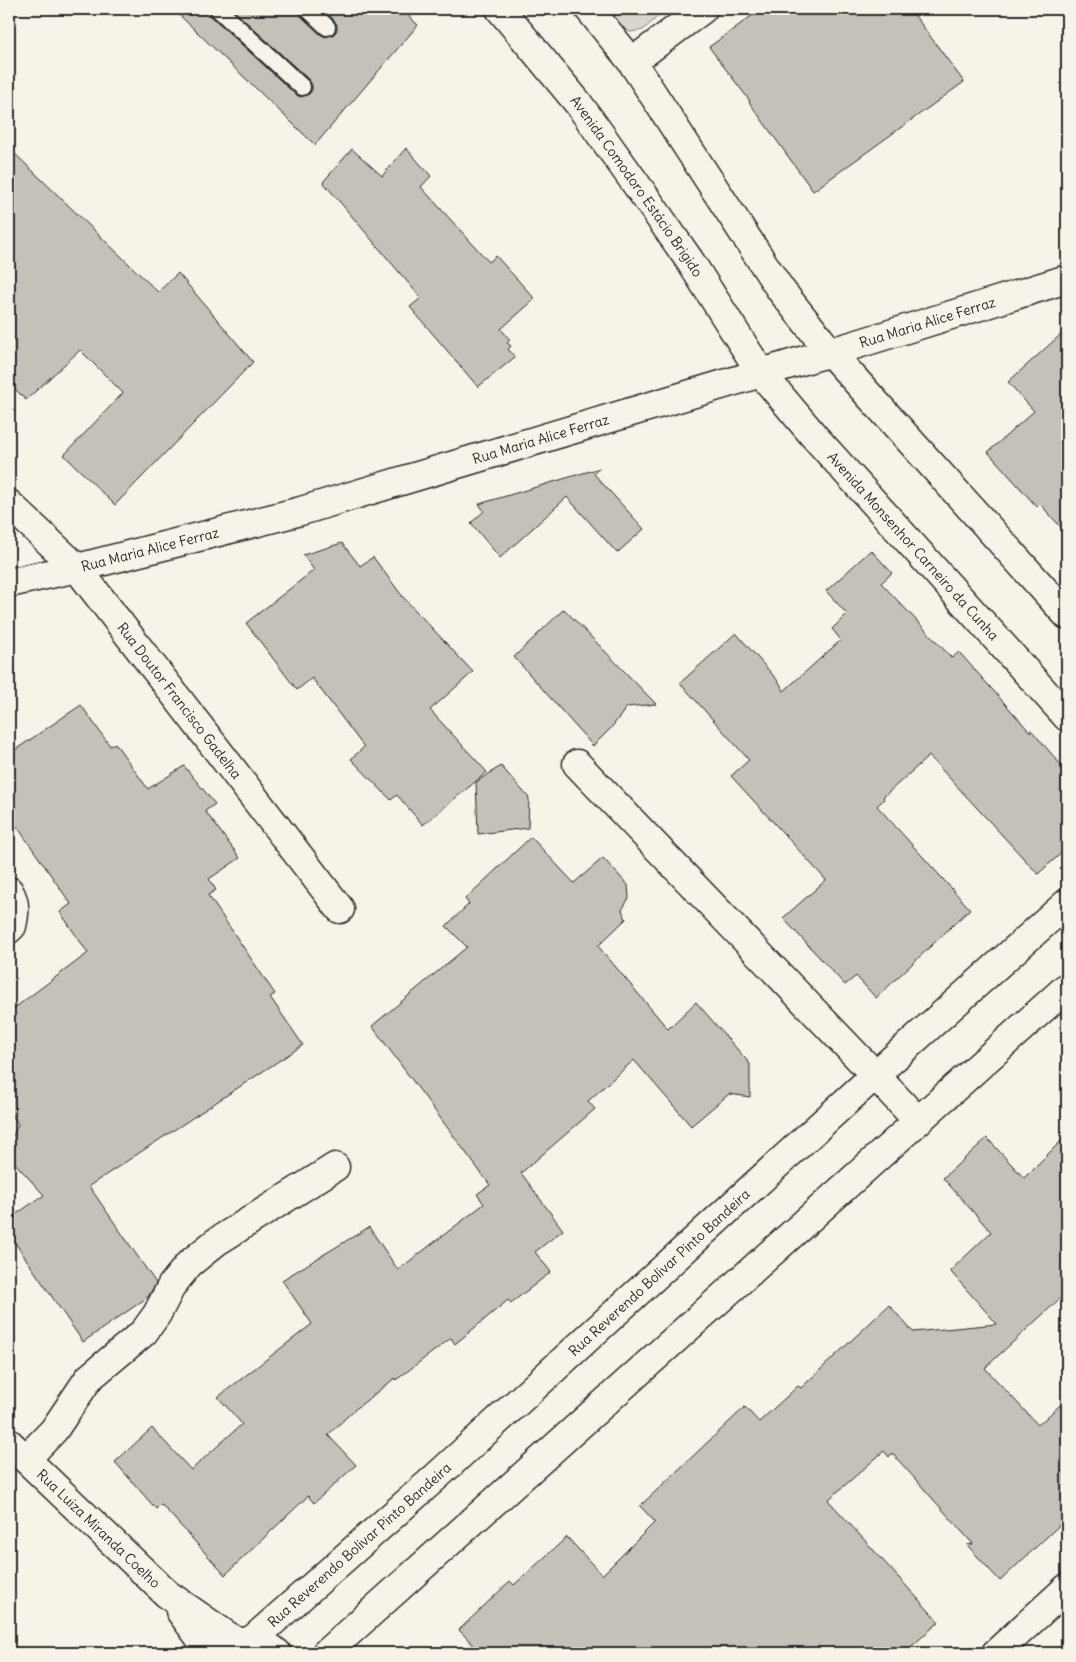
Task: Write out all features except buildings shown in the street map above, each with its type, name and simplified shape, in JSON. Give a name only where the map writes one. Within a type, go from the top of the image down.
[{"type":"street","name":"Avenida Comodoro Estácio Brigido","points":[[500,9],[578,103],[690,261],[761,373]]},
{"type":"street","points":[[589,9],[632,62],[780,288],[830,352],[1067,615]]},
{"type":"street","points":[[632,62],[703,9]]},
{"type":"street","name":"Rua Maria Alice Ferraz","points":[[9,583],[77,568],[300,511],[1067,279]]},
{"type":"street","name":"Avenida Monsenhor Carneiro da Cunha","points":[[761,373],[814,436],[1067,717]]},
{"type":"street","name":"Rua Doutor Francisco Gadelha","points":[[9,504],[77,568],[340,909]]},
{"type":"street","points":[[577,764],[918,1121]]},
{"type":"street","points":[[9,891],[14,899],[15,915],[12,926],[9,929]]},
{"type":"street","name":"Rua Reverendo Bolivar Pinto Bandeira","points":[[237,1646],[445,1469],[875,1075],[1067,903]]},
{"type":"street","points":[[326,1653],[1067,987]]},
{"type":"street","points":[[17,1451],[54,1430],[89,1378],[144,1332],[157,1314],[172,1285],[189,1264],[216,1242],[335,1167]]},
{"type":"street","name":"Rua Luiza Miranda Coelho","points":[[17,1451],[167,1594],[237,1646],[264,1644],[277,1653]]},
{"type":"street","points":[[996,1653],[1067,1588]]},
{"type":"street","name":"Rua Luiza Miranda Coelho","points":[[167,1594],[211,1653]]},
{"type":"lane","points":[[218,9],[302,88]]},
{"type":"lane","points":[[308,9],[327,27]]},
{"type":"shaded area","points":[[604,9],[666,9],[643,30],[630,32],[622,28]]}]
